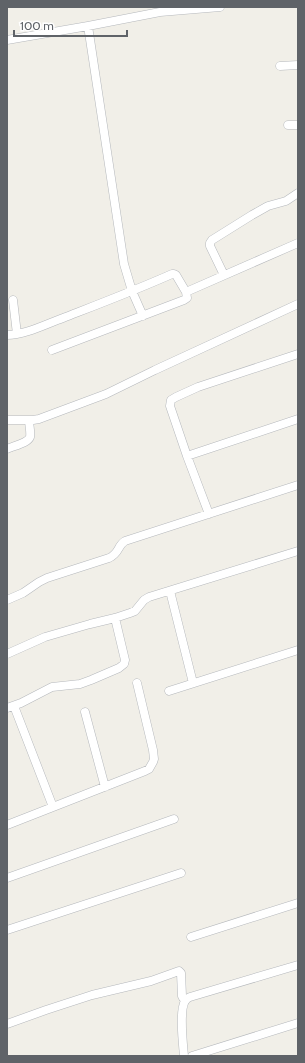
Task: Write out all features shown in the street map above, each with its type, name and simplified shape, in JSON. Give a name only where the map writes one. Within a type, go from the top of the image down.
[{"type":"street","points":[[7,40],[88,26],[159,9],[220,7]]},
{"type":"street","points":[[88,26],[124,264],[132,291],[143,316]]},
{"type":"street","points":[[280,66],[298,65]]},
{"type":"street","points":[[288,126],[298,125]]},
{"type":"street","points":[[224,275],[210,246],[212,240],[268,206],[286,201],[298,193]]},
{"type":"street","points":[[186,292],[298,243]]},
{"type":"street","points":[[7,335],[17,334],[37,328],[172,274],[176,276],[186,292],[187,298],[184,300],[52,350]]},
{"type":"street","points":[[13,300],[17,334]]},
{"type":"street","points":[[7,420],[39,419],[106,394],[298,304]]},
{"type":"street","points":[[209,514],[187,456],[170,406],[170,402],[173,399],[198,387],[298,354]]},
{"type":"street","points":[[187,456],[298,419]]},
{"type":"street","points":[[7,449],[29,439],[29,420]]},
{"type":"street","points":[[7,600],[24,593],[47,578],[109,558],[116,554],[125,541],[298,484]]},
{"type":"street","points":[[7,654],[45,637],[130,613],[149,597],[298,551]]},
{"type":"street","points":[[170,591],[193,683]]},
{"type":"street","points":[[53,807],[11,707],[52,687],[80,684],[117,670],[122,666],[125,660],[115,618]]},
{"type":"street","points":[[169,691],[298,650]]},
{"type":"street","points":[[7,825],[149,769],[154,759],[153,750],[137,683]]},
{"type":"street","points":[[85,712],[105,787]]},
{"type":"street","points":[[7,878],[174,819]]},
{"type":"street","points":[[7,930],[181,873]]},
{"type":"street","points":[[191,937],[298,903]]},
{"type":"street","points":[[184,1056],[182,1014],[186,1000],[190,997],[298,965]]},
{"type":"street","points":[[7,1024],[46,1010],[92,996],[151,981],[179,971],[181,973],[182,996],[186,1000]]},
{"type":"street","points":[[192,1056],[298,1022]]}]
